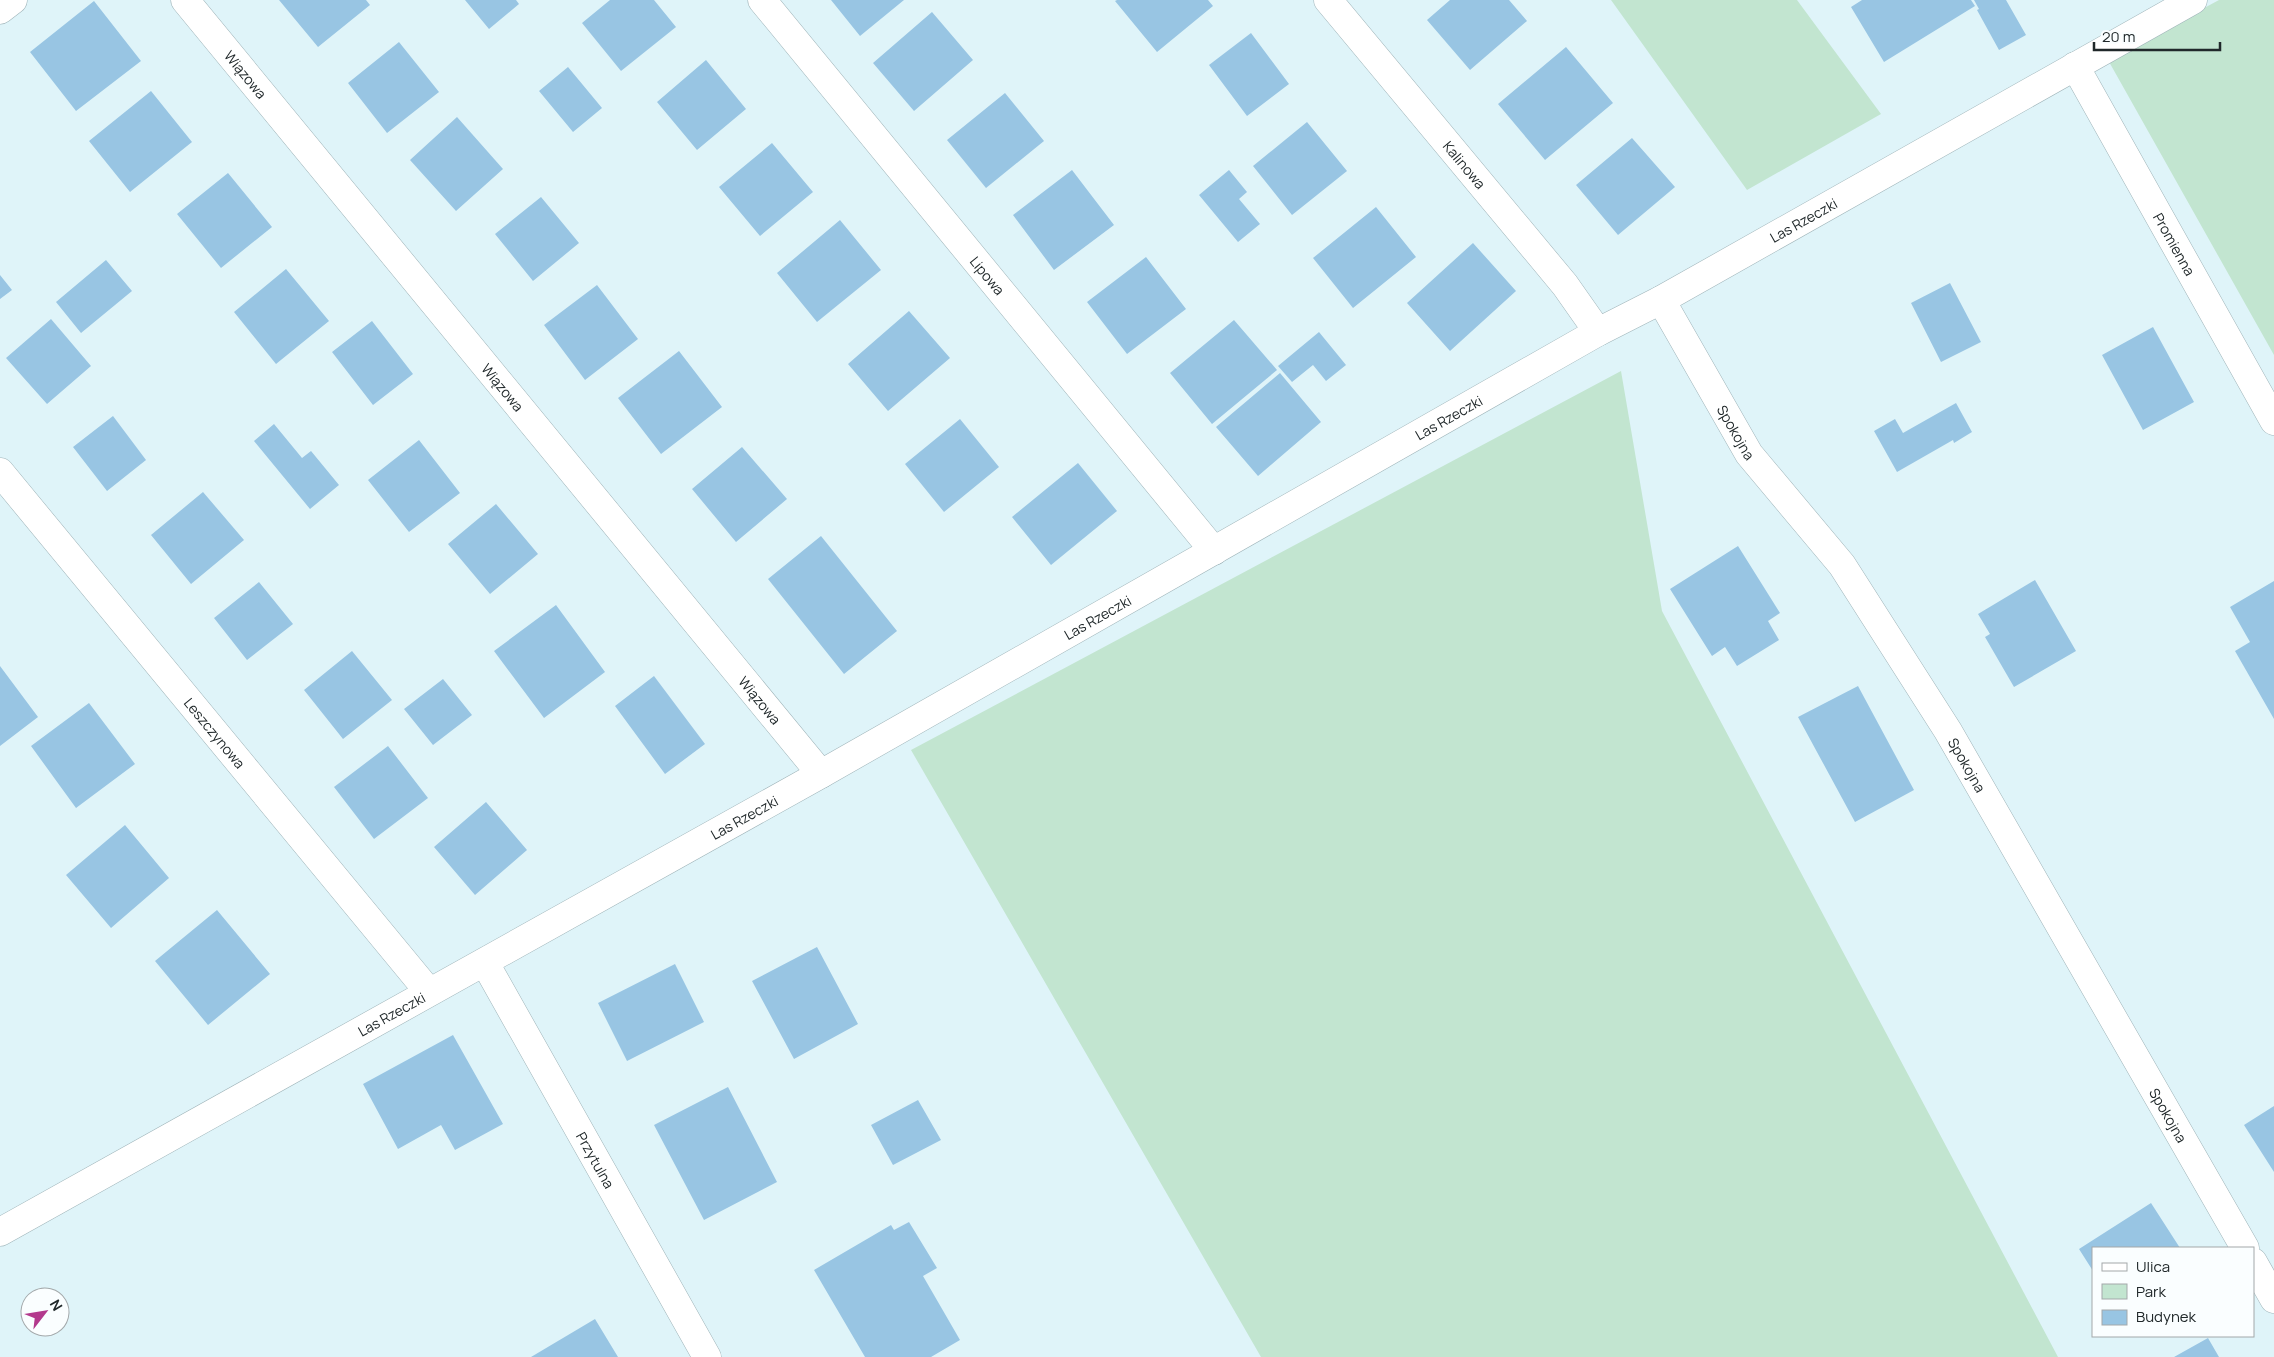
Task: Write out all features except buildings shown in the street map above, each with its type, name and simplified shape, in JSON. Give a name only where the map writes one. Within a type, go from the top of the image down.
[{"type":"street","points":[[0,10],[13,0]]},
{"type":"street","name":"Wiązowa","points":[[185,0],[821,774]]},
{"type":"street","name":"Lipowa","points":[[762,0],[1214,550]]},
{"type":"street","name":"Kalinowa","points":[[1328,0],[1564,285],[1598,332]]},
{"type":"street","name":"Las Rzeczki","points":[[0,1232],[821,774],[1598,332],[1660,300],[2193,0]]},
{"type":"street","name":"Promienna","points":[[2075,66],[2274,421]]},
{"type":"street","name":"Spokojna","points":[[1660,300],[1749,454],[1842,564],[1948,731],[2244,1247]]},
{"type":"street","name":"Leszczynowa","points":[[0,472],[429,992]]},
{"type":"street","name":"Przytulna","points":[[485,962],[707,1357]]},
{"type":"street","points":[[2254,1264],[2274,1299]]},
{"type":"green space","points":[[1611,0],[1797,0],[1881,114],[1747,190]]},
{"type":"green space","points":[[2219,0],[2274,0],[2274,355],[2108,60]]},
{"type":"green space","points":[[1621,371],[1662,611],[2058,1357],[1261,1357],[911,750]]}]
